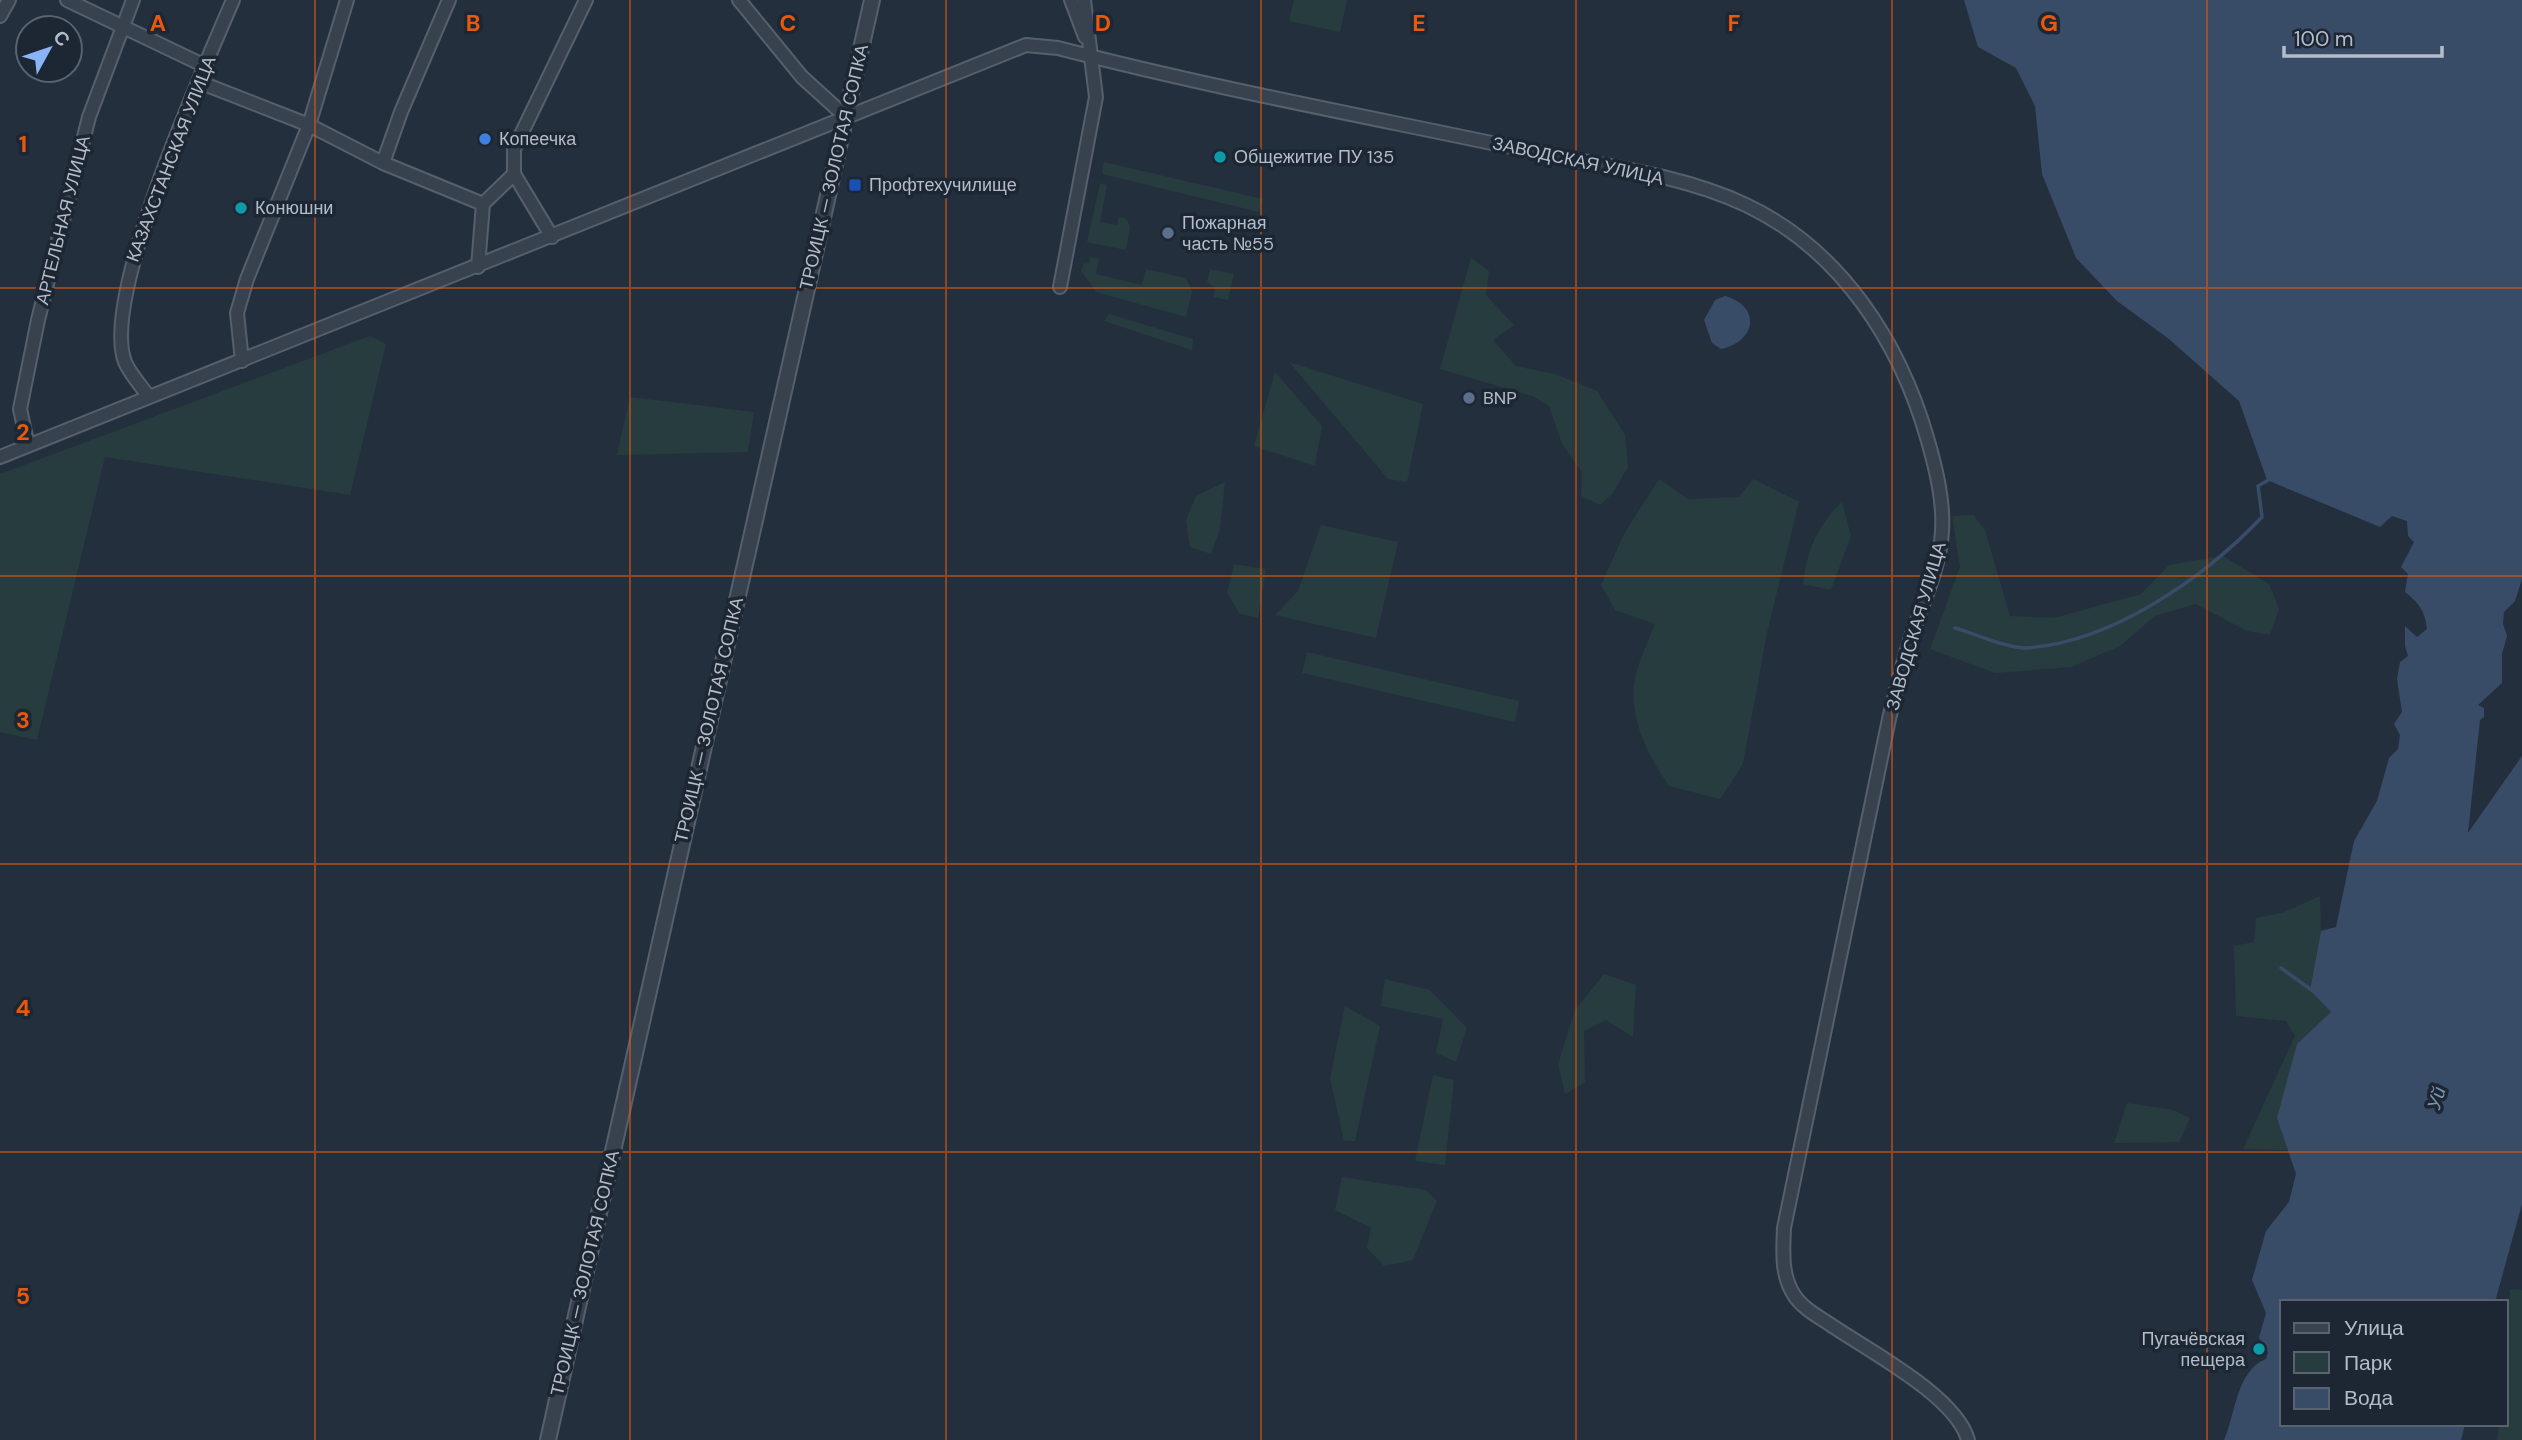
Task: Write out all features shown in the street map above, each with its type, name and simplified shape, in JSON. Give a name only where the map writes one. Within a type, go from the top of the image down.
[{"type":"street","points":[[0,16],[9,0]]},
{"type":"street","points":[[67,0],[205,66]]},
{"type":"street","name":"АРТЕЛЬНАЯ УЛИЦА","points":[[28,446],[20,409],[38,320],[89,117],[104,71],[133,0]]},
{"type":"street","name":"КАЗАХСТАНСКАЯ УЛИЦА","points":[[149,397],[125,362],[121,310],[131,262],[205,66],[233,0]]},
{"type":"street","points":[[242,361],[237,313],[247,279],[309,125],[347,0]]},
{"type":"street","points":[[383,163],[401,112],[449,0]]},
{"type":"street","points":[[552,237],[514,174],[514,149],[586,0]]},
{"type":"street","points":[[739,0],[803,77],[846,117]]},
{"type":"street","name":"ТРОИЦК — ЗОЛОТАЯ СОПКА","points":[[548,1440],[872,0]]},
{"type":"street","points":[[1071,0],[1093,57]]},
{"type":"street","points":[[1060,287],[1096,97],[1084,0]]},
{"type":"street","name":"ЗАВОДСКАЯ УЛИЦА","points":[[0,457],[1027,44],[1254,94],[1655,176],[1745,205],[1806,243],[1863,301],[1888,341],[1919,409],[1940,495],[1942,528],[1940,555],[1905,657],[1889,719],[1784,1228],[1782,1265],[1794,1296],[1812,1312],[1933,1394],[1956,1414],[1968,1440]]},
{"type":"street","points":[[199,82],[309,125],[383,163],[483,204]]},
{"type":"street","points":[[478,267],[483,204],[514,174]]},
{"type":"green space","points":[[1294,0],[1347,0],[1340,32],[1289,21]]},
{"type":"green space","points":[[1104,162],[1263,199],[1259,212],[1102,174]]},
{"type":"green space","points":[[1100,183],[1107,185],[1100,222],[1117,225],[1119,217],[1127,219],[1130,227],[1126,250],[1087,242]]},
{"type":"green space","points":[[1090,257],[1099,259],[1096,274],[1142,285],[1146,269],[1186,278],[1192,291],[1186,317],[1096,292],[1081,271],[1084,263],[1089,264]]},
{"type":"green space","points":[[1471,258],[1489,271],[1486,295],[1514,325],[1493,340],[1516,366],[1555,374],[1597,391],[1625,435],[1628,467],[1613,493],[1600,505],[1581,496],[1582,472],[1562,444],[1549,406],[1532,396],[1440,369]]},
{"type":"green space","points":[[1210,269],[1234,274],[1228,300],[1213,297],[1215,288],[1207,282]]},
{"type":"green space","points":[[1109,314],[1193,339],[1192,350],[1104,321]]},
{"type":"green space","points":[[370,336],[386,344],[350,495],[105,457],[37,740],[0,732],[0,474]]},
{"type":"green space","points":[[1289,362],[1423,404],[1407,482],[1388,479]]},
{"type":"green space","points":[[1275,372],[1322,426],[1315,466],[1254,446]]},
{"type":"green space","points":[[630,397],[754,412],[748,452],[617,455]]},
{"type":"green space","points":[[1659,479],[1688,499],[1739,497],[1753,479],[1799,502],[1767,633],[1743,764],[1720,799],[1669,786],[1653,760],[1636,716],[1634,685],[1643,652],[1655,624],[1615,610],[1601,585],[1624,534]]},
{"type":"green space","points":[[1225,482],[1220,529],[1211,554],[1190,547],[1186,520],[1196,496]]},
{"type":"green space","points":[[1842,502],[1851,536],[1831,590],[1803,584],[1807,560],[1815,539],[1826,520]]},
{"type":"green space","points":[[1973,515],[1985,530],[2010,616],[2054,618],[2141,594],[2169,565],[2223,556],[2269,584],[2279,609],[2270,635],[2247,631],[2196,604],[2155,616],[2120,646],[2071,667],[1995,673],[1930,649],[1960,567],[1952,516]]},
{"type":"green space","points":[[1321,525],[1398,542],[1376,638],[1275,615],[1298,591]]},
{"type":"green space","points":[[1234,564],[1266,569],[1258,618],[1240,614],[1227,593]]},
{"type":"green space","points":[[1307,652],[1519,701],[1515,722],[1302,673]]},
{"type":"green space","points":[[2320,896],[2321,931],[2310,990],[2331,1012],[2277,1118],[2288,1150],[2243,1149],[2295,1036],[2286,1021],[2236,1016],[2234,946],[2254,942],[2256,918],[2282,913]]},
{"type":"green space","points":[[1604,974],[1636,985],[1633,1037],[1606,1020],[1584,1031],[1585,1082],[1565,1094],[1558,1064],[1575,1010]]},
{"type":"green space","points":[[1385,979],[1430,990],[1467,1028],[1456,1062],[1436,1053],[1443,1019],[1381,1006]]},
{"type":"green space","points":[[1345,1006],[1380,1026],[1355,1141],[1344,1141],[1330,1078]]},
{"type":"green space","points":[[1433,1075],[1454,1080],[1445,1165],[1415,1161]]},
{"type":"green space","points":[[2127,1103],[2173,1110],[2190,1118],[2179,1142],[2114,1143]]},
{"type":"green space","points":[[1342,1177],[1426,1190],[1437,1201],[1413,1260],[1384,1266],[1367,1248],[1371,1228],[1335,1210]]},
{"type":"green space","points":[[2510,1289],[2522,1290],[2522,1440],[2497,1440],[2499,1426],[2508,1426]]},
{"type":"water","name":"Уй","points":[[1964,0],[2522,0],[2522,579],[2515,601],[2504,612],[2503,624],[2507,636],[2502,654],[2502,683],[2478,705],[2484,708],[2484,717],[2480,720],[2468,833],[2522,756],[2522,1204],[2496,1300],[2280,1300],[2280,1426],[2464,1426],[2461,1440],[2224,1440],[2238,1394],[2248,1373],[2266,1359],[2268,1352],[2259,1338],[2266,1313],[2252,1280],[2266,1231],[2289,1202],[2296,1174],[2277,1118],[2297,1044],[2331,1012],[2310,990],[2321,931],[2336,927],[2354,841],[2377,801],[2389,758],[2398,749],[2400,735],[2394,724],[2402,712],[2397,679],[2400,662],[2408,656],[2405,626],[2417,637],[2427,629],[2420,608],[2405,592],[2408,574],[2401,567],[2414,542],[2408,536],[2407,521],[2392,516],[2380,527],[2267,480],[2239,401],[2169,339],[2117,301],[2076,258],[2042,174],[2035,106],[2016,68],[1978,47]]},
{"type":"water","points":[[1725,296],[1745,308],[1750,324],[1741,339],[1721,349],[1712,343],[1704,320],[1715,300]]},
{"type":"waterway","points":[[1955,628],[2001,643],[2027,648],[2059,643],[2124,620],[2185,583],[2239,540],[2262,517],[2258,486],[2272,478]]},
{"type":"waterway","points":[[2281,968],[2313,991]]},
{"type":"place","name":"Копеечка","points":[[485,139]]},
{"type":"place","name":"Общежитие ПУ 135","points":[[1220,157]]},
{"type":"place","name":"Профтехучилище","points":[[855,185]]},
{"type":"place","name":"Конюшни","points":[[241,208]]},
{"type":"place","name":"Пожарная часть №55","points":[[1168,233]]},
{"type":"place","name":"BNP","points":[[1469,398]]},
{"type":"place","name":"Пугачёвская пещера","points":[[2259,1349]]}]
